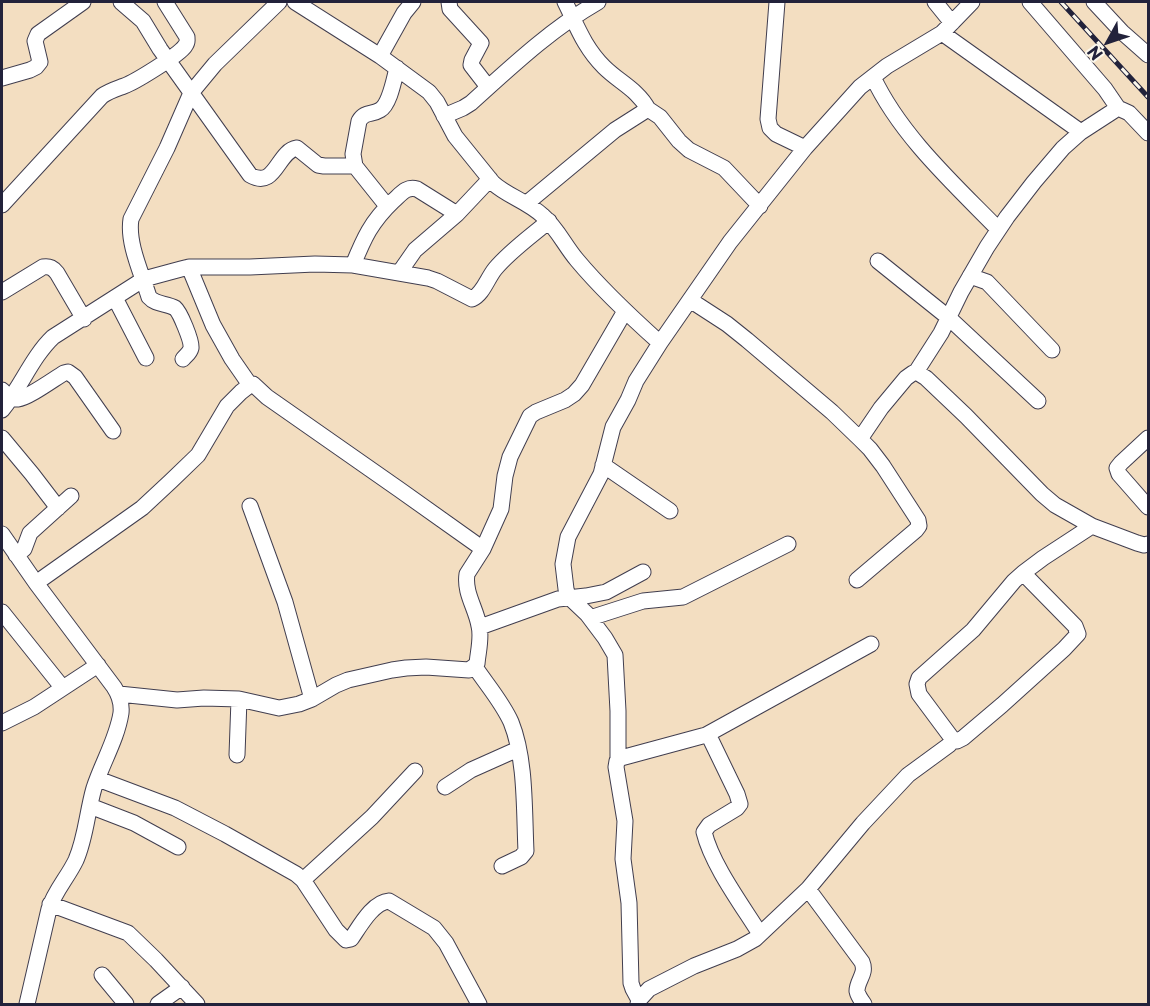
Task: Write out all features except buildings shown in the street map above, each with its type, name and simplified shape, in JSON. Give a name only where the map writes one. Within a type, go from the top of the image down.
[{"type":"street","points":[[2,78],[36,67],[40,62],[35,40],[38,34],[83,2]]},
{"type":"street","points":[[121,2],[143,21],[250,175],[261,179],[273,172],[286,153],[297,148],[318,165],[355,166]]},
{"type":"street","points":[[3,198],[102,96],[168,60],[184,47],[187,42],[184,32],[165,2]]},
{"type":"street","points":[[183,358],[189,353],[191,344],[180,314],[173,307],[151,299],[131,239],[131,219],[170,142],[191,93],[215,64],[279,2]]},
{"type":"street","points":[[296,2],[380,56],[429,92],[437,102],[455,136],[490,179],[500,189],[527,203],[549,221],[579,262],[625,311],[660,343]]},
{"type":"street","points":[[380,56],[404,13],[413,2]]},
{"type":"street","points":[[449,2],[450,9],[481,43],[471,65],[488,87]]},
{"type":"street","points":[[565,2],[585,46],[603,66],[640,96],[648,109],[660,117],[684,146],[724,168],[760,206]]},
{"type":"street","points":[[444,116],[471,103],[514,64],[572,17],[598,2]]},
{"type":"street","points":[[777,2],[768,119],[770,128],[776,134],[805,148]]},
{"type":"street","points":[[935,2],[947,28],[1081,132]]},
{"type":"street","points":[[972,2],[947,28],[887,66],[860,87],[805,148],[730,242],[636,381],[613,427],[601,474],[573,527],[565,548],[563,564],[567,594],[590,618],[615,655],[618,711],[616,767],[626,826],[623,859],[629,903],[631,983],[639,1002],[649,989],[755,939],[808,889],[863,823],[908,775],[952,741],[963,738],[1078,634],[1075,626],[1023,573]]},
{"type":"street","points":[[1030,2],[1118,108],[1129,113],[1149,134]]},
{"type":"street","points":[[1094,2],[1122,32],[1149,55]]},
{"type":"street","points":[[387,206],[355,166],[353,154],[359,121],[368,113],[383,108],[397,68]]},
{"type":"street","points":[[873,77],[901,124],[998,229]]},
{"type":"street","points":[[860,439],[881,408],[906,378],[916,372],[938,338],[970,276],[998,229],[1034,182],[1081,132],[1118,108]]},
{"type":"street","points":[[527,203],[615,130],[648,109]]},
{"type":"street","points":[[399,273],[409,256],[457,214],[490,179]]},
{"type":"street","points":[[352,265],[368,230],[387,206],[403,191],[411,188],[417,189],[457,214]]},
{"type":"street","points":[[5,399],[53,337],[144,279],[189,267],[352,265],[428,278],[472,299],[502,262],[549,221]]},
{"type":"street","points":[[878,261],[949,318],[1038,401]]},
{"type":"street","points":[[2,292],[48,266],[57,273],[84,319]]},
{"type":"street","points":[[189,267],[213,325],[250,385]]},
{"type":"street","points":[[970,276],[987,282],[1052,350]]},
{"type":"street","points":[[116,298],[146,358]]},
{"type":"street","points":[[690,300],[747,340],[832,412],[860,439],[886,470],[918,520],[919,526],[911,535],[857,579]]},
{"type":"street","points":[[119,694],[177,700],[239,699],[279,708],[312,699],[348,680],[392,670],[426,667],[469,670],[475,667],[480,627],[466,579],[501,509],[510,457],[530,416],[536,411],[565,400],[582,386],[625,311]]},
{"type":"street","points":[[5,399],[18,399],[68,372],[75,377],[113,431]]},
{"type":"street","points":[[916,372],[926,378],[966,416],[1055,505],[1092,526],[1137,543],[1149,544]]},
{"type":"street","points":[[36,583],[142,508],[164,488],[198,454],[227,406],[253,384],[263,395],[483,549]]},
{"type":"street","points":[[2,438],[58,508]]},
{"type":"street","points":[[1149,438],[1117,468],[1122,478],[1149,507]]},
{"type":"street","points":[[603,465],[670,511]]},
{"type":"street","points":[[16,555],[24,549],[30,533],[71,496]]},
{"type":"street","points":[[250,506],[285,602],[312,699]]},
{"type":"street","points":[[952,741],[919,694],[917,681],[973,630],[1023,573],[1092,526]]},
{"type":"street","points":[[2,534],[119,694],[122,703],[118,727],[98,779],[76,859],[50,904],[27,1005]]},
{"type":"street","points":[[590,618],[643,601],[684,597],[788,544]]},
{"type":"street","points":[[480,627],[558,599],[606,592],[643,572]]},
{"type":"street","points":[[2,612],[62,687]]},
{"type":"street","points":[[618,760],[708,734],[871,644]]},
{"type":"street","points":[[2,723],[34,706],[98,665]]},
{"type":"street","points":[[475,667],[505,710],[511,723],[523,779],[525,851],[521,857],[502,866]]},
{"type":"street","points":[[237,754],[239,699]]},
{"type":"street","points":[[708,734],[740,804],[738,808],[709,825],[704,832],[711,853],[760,934]]},
{"type":"street","points":[[445,787],[471,770],[518,749]]},
{"type":"street","points":[[303,880],[372,817],[415,771]]},
{"type":"street","points":[[98,779],[175,808],[283,866],[303,880],[336,930],[346,940],[351,939],[368,915],[380,904],[389,901],[434,928],[446,943],[479,1005]]},
{"type":"street","points":[[90,806],[134,822],[178,847]]},
{"type":"street","points":[[808,889],[862,962],[864,972],[857,991],[864,1005]]},
{"type":"street","points":[[50,904],[128,933],[197,1005]]},
{"type":"street","points":[[102,975],[126,1005]]},
{"type":"street","points":[[158,1005],[182,987]]},
{"type":"railway","points":[[1061,2],[1148,97]]}]
